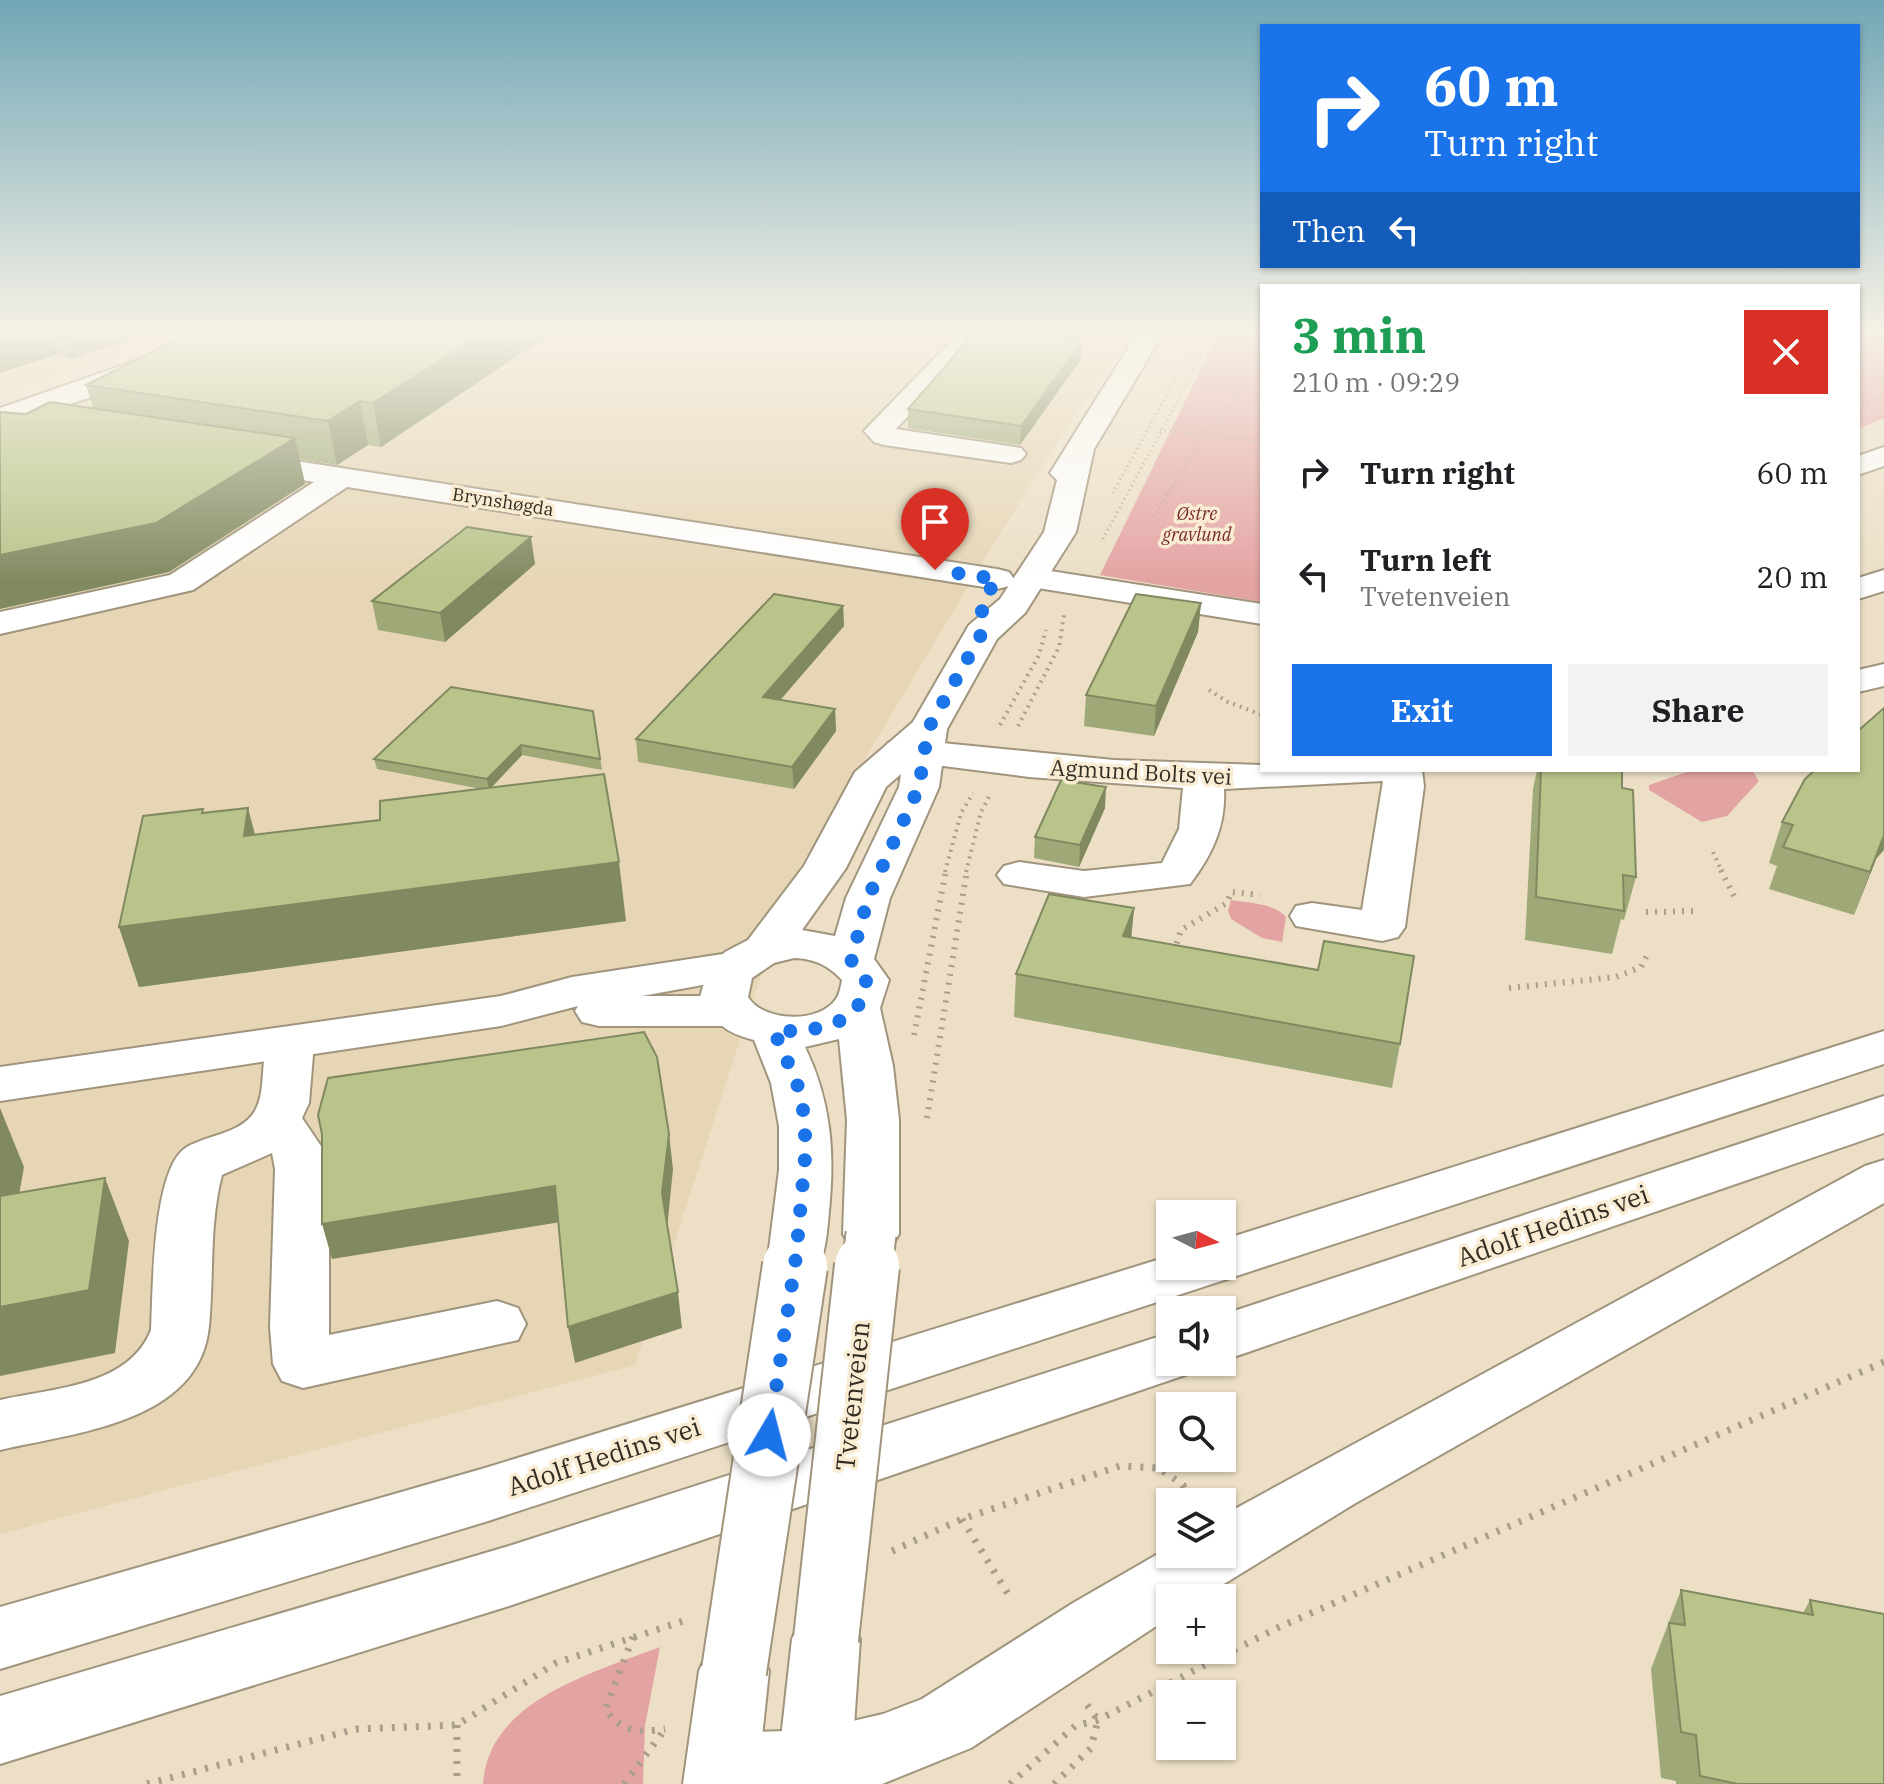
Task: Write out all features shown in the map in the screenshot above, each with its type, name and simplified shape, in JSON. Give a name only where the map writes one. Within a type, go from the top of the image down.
[{"type":"main road","points":[[7,415],[50,429]]},
{"type":"main road","points":[[893,415],[878,431],[884,436],[1011,454]]},
{"type":"main road","name":"Tvetenveien","points":[[752,989],[824,868],[869,781],[918,745],[982,633],[1013,606],[1014,578],[1101,415]]},
{"type":"main road","points":[[1860,465],[1884,456]]},
{"type":"main road","name":"Brynshøgda","points":[[219,458],[1260,614]]},
{"type":"main road","points":[[0,623],[181,583],[342,477]]},
{"type":"main road","points":[[1860,488],[1884,486]]},
{"type":"main road","points":[[1860,588],[1884,580]]},
{"type":"main road","points":[[1860,681],[1884,675]]},
{"type":"main road","name":"Tvetenveien","points":[[814,1775],[871,1234],[874,1151],[871,1072],[853,984],[868,898],[919,787],[918,745]]},
{"type":"main road","name":"Agmund Bolts vei","points":[[918,745],[1131,773],[1202,776],[1285,788],[1370,772]]},
{"type":"main road","points":[[1312,916],[1382,927],[1404,786],[1402,772]]},
{"type":"main road","points":[[1019,875],[1084,884],[1175,875],[1196,843],[1205,808],[1202,776]]},
{"type":"main road","points":[[0,1084],[501,1011],[752,989],[815,944],[835,950],[853,984],[842,1020],[806,1032],[752,989]]},
{"type":"main road","points":[[752,989],[797,1083],[806,1147],[796,1257],[721,1776],[814,1775],[946,1724],[1097,1625],[1193,1568]]},
{"type":"main road","points":[[0,1425],[117,1398],[153,1378],[171,1354],[180,1330],[186,1209],[197,1169],[204,1161],[260,1138],[276,1121],[284,1103],[290,1043]]},
{"type":"main road","points":[[1236,1256],[1884,1047]]},
{"type":"main road","name":"Adolf Hedins vei","points":[[1236,1333],[1884,1114]]},
{"type":"main road","points":[[276,1121],[299,1152],[302,1169],[298,1297],[303,1364],[497,1324]]},
{"type":"main road","points":[[1236,1542],[1332,1485],[1884,1179]]},
{"type":"main road","name":"Adolf Hedins vei","points":[[0,1638],[485,1495],[1161,1280]]},
{"type":"main road","points":[[0,1730],[509,1576],[1156,1361]]},
{"type":"main road","points":[[0,1626],[67,1619]]},
{"type":"path","points":[[1154,517],[1205,434],[1224,415]]},
{"type":"path","points":[[1160,430],[1260,442]]},
{"type":"path","points":[[1209,690],[1228,702],[1260,714]]},
{"type":"path","points":[[914,1041],[944,875],[961,813],[977,787]]},
{"type":"path","points":[[920,1103],[925,1131],[965,876],[981,812],[996,788]]},
{"type":"path","points":[[1713,852],[1735,898]]},
{"type":"path","points":[[1173,955],[1181,930],[1227,903],[1231,892],[1260,895]]},
{"type":"path","points":[[1646,912],[1700,911]]},
{"type":"path","points":[[1509,988],[1616,977],[1641,967],[1647,955]]},
{"type":"path","points":[[1010,1784],[1075,1726],[1098,1720],[1291,1622],[1884,1362]]},
{"type":"path","points":[[881,1556],[962,1519],[1120,1466],[1159,1468],[1184,1488]]},
{"type":"path","points":[[962,1519],[1011,1599]]},
{"type":"path","points":[[147,1784],[356,1729],[457,1725],[556,1663],[692,1618]]},
{"type":"path","points":[[624,1784],[666,1729],[623,1730],[605,1710],[633,1637]]},
{"type":"path","points":[[1054,1784],[1091,1748],[1098,1720],[1080,1694]]},
{"type":"path","points":[[457,1725],[457,1784]]},
{"type":"shaded area","points":[[1076,415],[994,543],[791,882],[635,1365],[0,1534],[0,433],[63,416]]},
{"type":"green space","name":"Østre gravlund","points":[[1178,415],[1260,415],[1260,602],[1100,575]]},
{"type":"green space","points":[[1860,415],[1884,415],[1884,418],[1860,428]]},
{"type":"green space","points":[[1687,772],[1753,772],[1759,781],[1727,816],[1702,822],[1649,790],[1649,785]]},
{"type":"green space","points":[[1231,900],[1260,904],[1281,912],[1286,917],[1282,942],[1262,938],[1231,919],[1228,911]]},
{"type":"green space","points":[[660,1647],[645,1726],[643,1784],[483,1784],[489,1755],[504,1731],[524,1710],[577,1679]]},
{"type":"building","points":[[0,415],[140,415],[295,438],[156,523],[0,555]]},
{"type":"building","points":[[289,415],[337,415],[328,421]]},
{"type":"building","points":[[950,415],[1029,415],[1021,426]]},
{"type":"building","points":[[467,527],[531,537],[440,613],[372,601]]},
{"type":"building","points":[[774,594],[843,606],[763,697],[835,709],[792,767],[636,739]]},
{"type":"building","points":[[1136,594],[1201,603],[1156,706],[1086,695]]},
{"type":"building","points":[[451,687],[593,711],[600,759],[521,745],[487,779],[374,759]]},
{"type":"building","points":[[1884,708],[1884,835],[1870,872],[1783,847],[1793,825],[1782,822],[1805,779],[1813,772],[1860,772],[1860,729]]},
{"type":"building","points":[[1541,772],[1622,772],[1622,788],[1633,790],[1636,877],[1623,875],[1624,911],[1536,897]]},
{"type":"building","points":[[604,774],[619,862],[119,927],[143,816],[203,809],[202,813],[248,808],[244,836],[380,820],[380,801]]},
{"type":"building","points":[[1061,780],[1106,787],[1080,845],[1035,837]]},
{"type":"building","points":[[1049,894],[1134,908],[1123,936],[1318,970],[1324,941],[1414,956],[1400,1044],[1016,974]]},
{"type":"building","points":[[644,1032],[657,1057],[669,1134],[662,1193],[678,1292],[568,1327],[555,1186],[322,1224],[322,1134],[318,1115],[328,1078]]},
{"type":"building","points":[[105,1178],[89,1290],[0,1307],[0,1196]]},
{"type":"building","points":[[1681,1590],[1813,1615],[1810,1600],[1884,1614],[1884,1784],[1738,1784],[1700,1776],[1696,1735],[1681,1732],[1669,1623],[1685,1625]]},
{"type":"route","points":[[769,1435],[796,1257],[806,1147],[797,1083],[774,1031],[806,1032],[825,1028],[842,1020],[863,999],[866,980],[851,960],[857,930],[868,898],[919,787],[928,729],[982,633],[982,602],[997,579],[935,570]]}]
